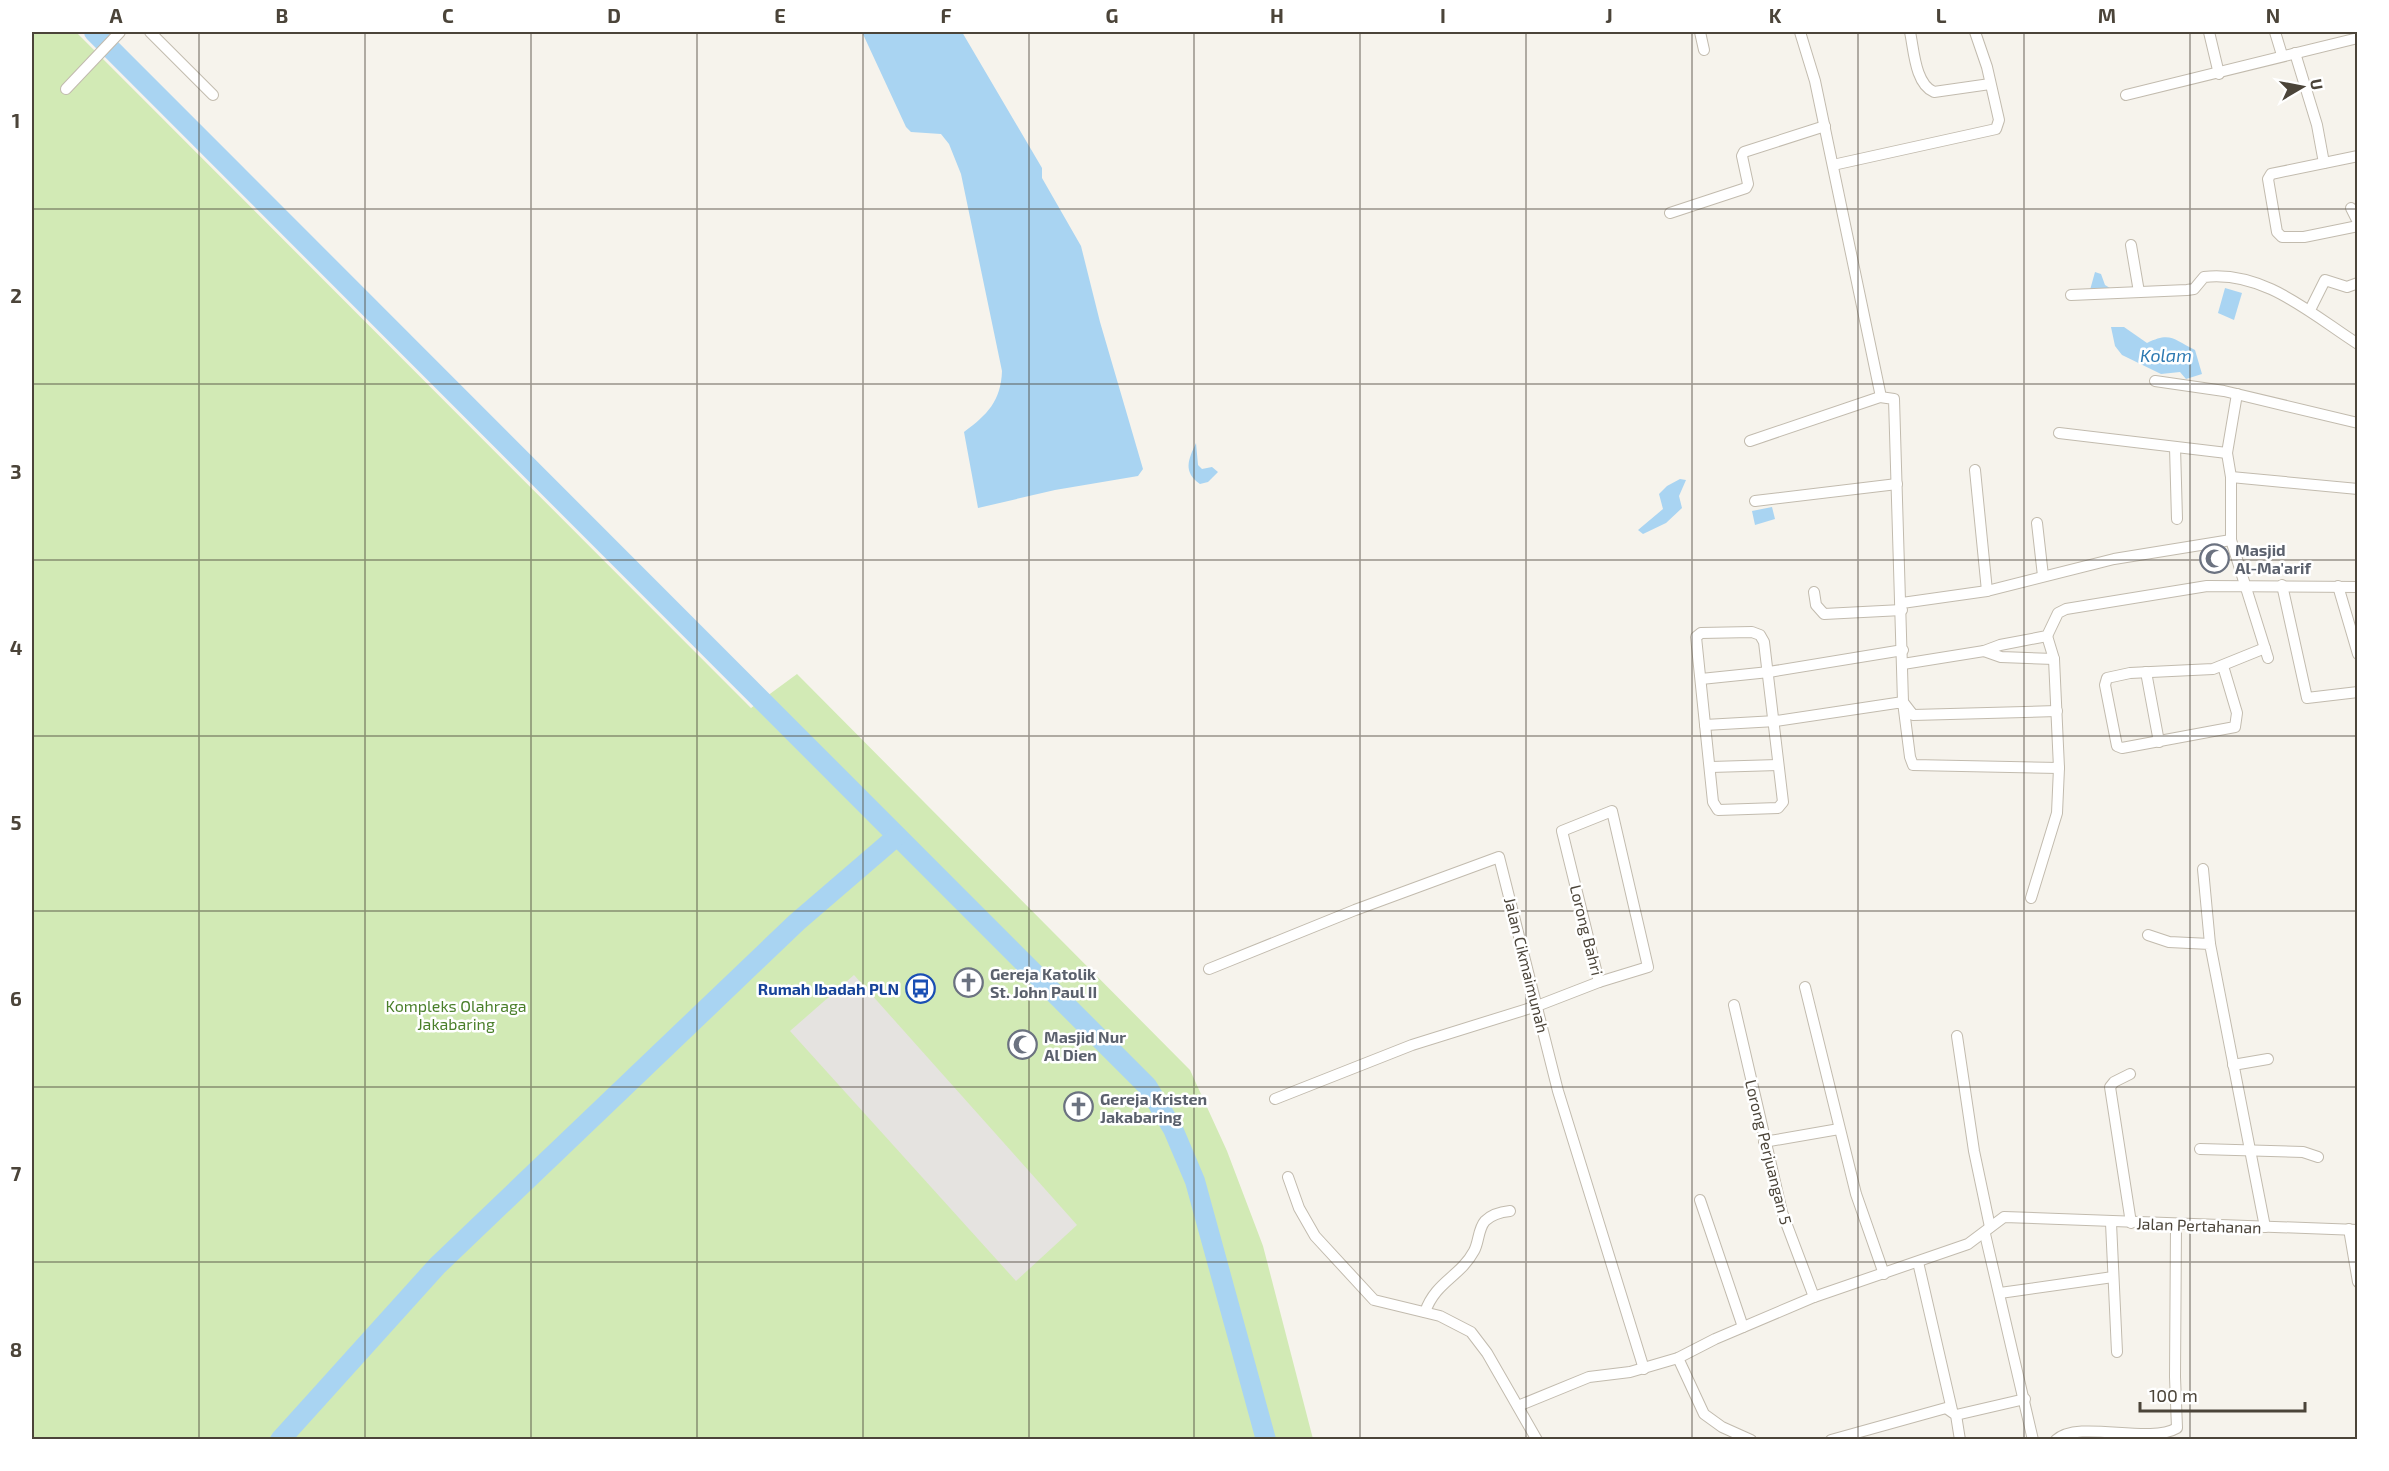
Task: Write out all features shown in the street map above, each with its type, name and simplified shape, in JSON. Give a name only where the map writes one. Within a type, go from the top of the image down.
[{"type":"street","points":[[66,89],[120,32]]},
{"type":"street","points":[[150,32],[213,95]]},
{"type":"street","points":[[1700,32],[1704,51]]},
{"type":"street","points":[[1800,32],[1825,126],[1881,396]]},
{"type":"street","points":[[1910,32],[1920,76],[1927,89],[1934,92],[1990,84]]},
{"type":"street","points":[[1833,165],[1996,129],[1999,120],[1979,38],[1975,32]]},
{"type":"street","points":[[2209,32],[2219,74]]},
{"type":"street","points":[[2275,32],[2282,55]]},
{"type":"street","points":[[2126,95],[2358,38]]},
{"type":"street","points":[[2295,53],[2317,125],[2324,163]]},
{"type":"street","points":[[1670,213],[1746,188],[1748,184],[1742,161],[1744,152],[1825,126]]},
{"type":"street","points":[[2351,208],[2358,224],[2288,238],[2277,232],[2269,176],[2358,156]]},
{"type":"street","points":[[2131,245],[2139,292]]},
{"type":"street","points":[[2071,295],[2191,290],[2202,278],[2212,277],[2253,283],[2282,292],[2358,344]]},
{"type":"street","points":[[2310,310],[2325,280],[2347,287],[2358,283]]},
{"type":"street","points":[[2155,381],[2237,394],[2358,423]]},
{"type":"street","points":[[2223,666],[2237,713],[2237,725],[2229,729],[2122,748],[2115,740],[2105,681],[2114,675],[2201,670],[2266,653],[2231,540],[2231,477],[2227,453],[2237,394]]},
{"type":"street","points":[[1750,441],[1881,396],[1891,397],[1895,402],[1904,650],[1903,702],[1913,765],[2059,768]]},
{"type":"street","points":[[2059,433],[2227,453]]},
{"type":"street","points":[[2175,447],[2177,519]]},
{"type":"street","points":[[1975,470],[1987,591]]},
{"type":"street","points":[[2231,477],[2358,489]]},
{"type":"street","points":[[1755,501],[1898,484]]},
{"type":"street","points":[[2037,523],[2043,576]]},
{"type":"street","points":[[1814,592],[1816,604],[1824,614],[1902,607],[1987,591],[2114,559],[2231,540]]},
{"type":"street","points":[[2282,585],[2307,698],[2358,692]]},
{"type":"street","points":[[2031,898],[2057,813],[2059,768],[2054,658],[2047,636],[2055,617],[2062,610],[2207,586],[2358,587]]},
{"type":"street","points":[[2338,586],[2358,654]]},
{"type":"street","points":[[1701,633],[1758,633],[1764,642],[1779,765],[1783,802],[1778,808],[1761,810],[1715,808],[1701,680],[1697,635],[1701,633]]},
{"type":"street","points":[[1904,664],[1984,651],[2000,645],[2047,636]]},
{"type":"street","points":[[1701,680],[1768,672],[1904,650]]},
{"type":"street","points":[[1984,651],[2001,657],[2054,658]]},
{"type":"street","points":[[2146,672],[2159,742]]},
{"type":"street","points":[[1903,702],[1908,713],[1912,715],[2056,711]]},
{"type":"street","points":[[1705,725],[1773,721],[1903,702]]},
{"type":"street","points":[[1711,767],[1779,765]]},
{"type":"street","name":"Lorong Bahri","points":[[1612,811],[1647,968],[1599,982],[1562,831],[1612,811]]},
{"type":"street","name":"Jalan Cikmaimunah","points":[[1209,969],[1355,910],[1499,857],[1558,1091],[1644,1369]]},
{"type":"street","points":[[2203,869],[2210,944],[2265,1227]]},
{"type":"street","points":[[2148,935],[2169,942],[2210,944]]},
{"type":"street","points":[[1275,1099],[1412,1045],[1537,1005],[1599,982]]},
{"type":"street","points":[[1805,987],[1856,1194],[1884,1274]]},
{"type":"street","name":"Lorong Perjuangan 5","points":[[1734,1005],[1782,1212],[1814,1297]]},
{"type":"street","points":[[1956,1036],[1987,1230],[2033,1440]]},
{"type":"street","points":[[2233,1065],[2268,1059]]},
{"type":"street","points":[[2130,1074],[2114,1082],[2110,1087],[2132,1223]]},
{"type":"street","points":[[1764,1142],[1839,1130]]},
{"type":"street","points":[[2200,1149],[2303,1152],[2318,1157]]},
{"type":"street","points":[[1288,1177],[1299,1208],[1315,1236],[1374,1300],[1425,1312],[1456,1323],[1472,1332],[1487,1353],[1537,1440]]},
{"type":"street","points":[[1700,1200],[1743,1327]]},
{"type":"street","points":[[1425,1312],[1438,1287],[1463,1267],[1474,1251],[1487,1219],[1498,1212],[1510,1211]]},
{"type":"street","name":"Jalan Pertahanan","points":[[1518,1406],[1589,1377],[1644,1369],[1678,1358],[1814,1297],[1968,1244],[2004,1217],[2110,1223],[2353,1229]]},
{"type":"street","points":[[2110,1223],[2117,1352]]},
{"type":"street","points":[[2056,1440],[2062,1434],[2075,1431],[2136,1434],[2177,1428],[2176,1225]]},
{"type":"street","points":[[2353,1229],[2358,1282]]},
{"type":"street","points":[[1918,1262],[1960,1440]]},
{"type":"street","points":[[2000,1293],[2113,1277]]},
{"type":"street","points":[[1678,1358],[1704,1414],[1722,1427],[1751,1440]]},
{"type":"street","points":[[1831,1440],[1946,1408],[1954,1413],[2025,1399]]},
{"type":"green space","name":"Kompleks Olahraga Jakabaring","points":[[32,32],[76,32],[751,708],[797,674],[1190,1070],[1227,1151],[1263,1246],[1313,1439],[32,1439]]},
{"type":"shaded area","points":[[854,975],[1077,1225],[1016,1281],[790,1031]]},
{"type":"water","points":[[862,32],[962,32],[1042,168],[1042,178],[1081,246],[1100,322],[1143,469],[1138,476],[1055,490],[978,508],[964,432],[980,420],[996,399],[1002,371],[961,174],[949,144],[941,134],[911,132],[906,127]]},
{"type":"water","points":[[2095,272],[2101,274],[2105,285],[2110,288],[2090,290]]},
{"type":"water","name":"Kolam","points":[[2225,288],[2242,293],[2234,320],[2218,313]]},
{"type":"water","name":"Kolam","points":[[2111,327],[2124,327],[2147,343],[2167,337],[2177,340],[2195,350],[2202,374],[2186,379],[2180,372],[2161,374],[2122,355],[2115,346]]},
{"type":"water","points":[[1196,443],[1198,465],[1202,469],[1212,467],[1218,472],[1208,482],[1200,484],[1189,470],[1191,455]]},
{"type":"water","points":[[1680,479],[1686,480],[1679,496],[1682,508],[1666,523],[1643,534],[1638,530],[1663,509],[1659,494],[1667,486]]},
{"type":"water","points":[[1772,507],[1775,519],[1755,525],[1752,511]]},
{"type":"waterway","points":[[94,32],[1147,1086],[1173,1129],[1195,1181],[1266,1440]]},
{"type":"waterway","points":[[280,1440],[437,1266],[797,922],[897,836]]},
{"type":"place","name":"Masjid Al-Ma'arif","points":[[2214,558]]},
{"type":"place","name":"Gereja Katolik St. John Paul II","points":[[969,982]]},
{"type":"place","name":"Rumah Ibadah PLN","points":[[920,988]]},
{"type":"place","name":"Masjid Nur Al Dien","points":[[1023,1045]]},
{"type":"place","name":"Gereja Kristen Jakabaring","points":[[1079,1107]]}]
